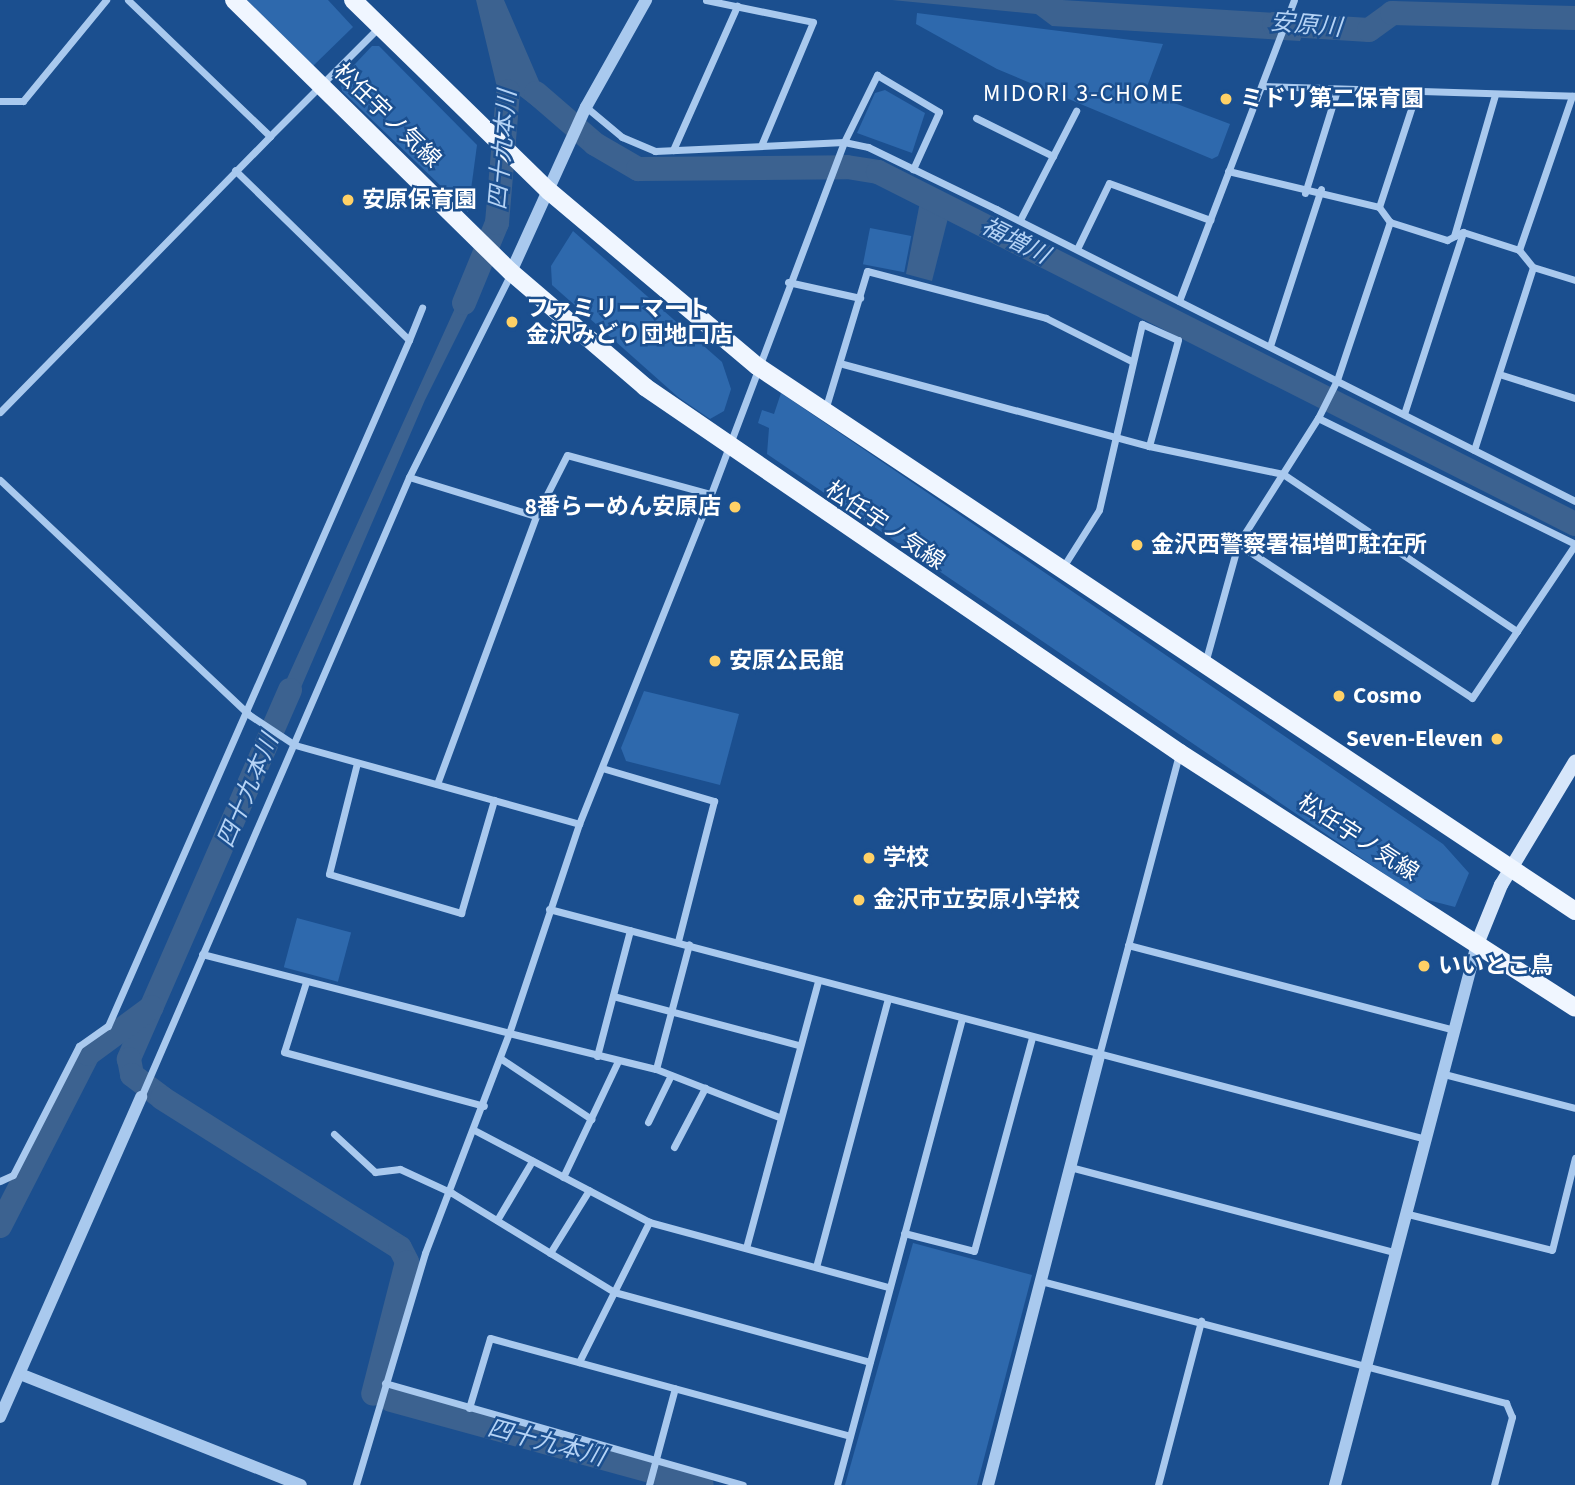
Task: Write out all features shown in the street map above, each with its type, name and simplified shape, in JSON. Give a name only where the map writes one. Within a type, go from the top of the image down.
[{"type":"main road","name":"松任宇ノ気線","points":[[234,0],[511,272],[645,387],[728,448],[1180,753],[1575,1008]]},
{"type":"main road","points":[[353,0],[549,191],[757,366],[1063,567],[1575,911]]},
{"type":"main road","points":[[1477,944],[1512,870],[1575,762]]},
{"type":"street","points":[[0,101],[23,101],[106,0]]},
{"type":"street","points":[[128,0],[270,136]]},
{"type":"street","points":[[0,1417],[295,745],[409,477],[511,272],[583,113],[646,0]]},
{"type":"street","points":[[706,0],[813,22],[761,146]]},
{"type":"street","points":[[1179,301],[1294,0]]},
{"type":"street","points":[[673,150],[737,6]]},
{"type":"street","points":[[0,412],[235,170],[380,26]]},
{"type":"street","points":[[356,1485],[425,1253],[476,1131],[579,824],[711,494],[788,282],[844,142],[877,75],[939,112],[913,169]]},
{"type":"street","points":[[1262,86],[1416,94],[1573,96],[1519,250]]},
{"type":"street","points":[[1304,193],[1337,90]]},
{"type":"street","points":[[1379,207],[1416,94]]},
{"type":"street","points":[[1454,236],[1495,95]]},
{"type":"street","points":[[1020,220],[1076,111]]},
{"type":"street","points":[[583,113],[622,137],[655,151],[844,142],[913,169],[1020,220],[1575,500]]},
{"type":"street","points":[[976,118],[1054,156]]},
{"type":"street","points":[[235,170],[410,340]]},
{"type":"street","points":[[1228,171],[1304,193],[1321,189],[1379,207],[1390,222],[1454,236],[1463,232],[1519,250],[1533,267],[1575,280]]},
{"type":"street","points":[[1077,249],[1109,183],[1210,220]]},
{"type":"street","points":[[1270,346],[1321,189]]},
{"type":"street","points":[[1205,664],[1238,544],[1333,389],[1390,222]]},
{"type":"street","points":[[1404,414],[1463,232]]},
{"type":"street","points":[[1474,450],[1533,267]]},
{"type":"street","points":[[825,411],[843,365],[867,271],[1046,318],[1133,362]]},
{"type":"street","points":[[788,282],[860,298]]},
{"type":"street","points":[[0,1181],[13,1175],[79,1046],[108,1026],[248,714],[422,308]]},
{"type":"street","points":[[1063,567],[1100,510],[1142,324],[1178,340],[1149,446]]},
{"type":"street","points":[[843,365],[1117,434],[1149,446],[1283,474],[1517,631]]},
{"type":"street","points":[[1499,374],[1575,398]]},
{"type":"street","points":[[1238,544],[1472,698],[1575,545],[1320,414]]},
{"type":"street","points":[[437,784],[536,516],[567,455],[711,494]]},
{"type":"street","points":[[409,477],[536,516]]},
{"type":"street","points":[[0,480],[248,714],[295,745],[579,824]]},
{"type":"street","points":[[988,1485],[1180,753]]},
{"type":"street","points":[[357,763],[329,874],[461,913],[494,800]]},
{"type":"street","points":[[602,768],[714,801],[678,941]]},
{"type":"street","points":[[549,909],[1426,1139]]},
{"type":"street","points":[[597,1056],[630,930]]},
{"type":"street","points":[[656,1069],[689,944]]},
{"type":"street","points":[[1335,1485],[1477,944]]},
{"type":"street","points":[[1128,945],[1454,1030]]},
{"type":"street","points":[[202,954],[656,1069],[779,1117]]},
{"type":"street","points":[[746,1248],[779,1117],[818,981]]},
{"type":"street","points":[[306,982],[284,1052],[484,1106]]},
{"type":"street","points":[[613,996],[799,1045]]},
{"type":"street","points":[[816,1267],[888,999]]},
{"type":"street","points":[[837,1485],[962,1018]]},
{"type":"street","points":[[904,1233],[974,1251],[1032,1037]]},
{"type":"street","points":[[500,1058],[592,1119]]},
{"type":"street","points":[[564,1177],[618,1061]]},
{"type":"street","points":[[1444,1074],[1575,1108]]},
{"type":"street","points":[[648,1122],[671,1075]]},
{"type":"street","points":[[674,1147],[705,1088]]},
{"type":"street","points":[[476,1131],[649,1222],[890,1286]]},
{"type":"street","points":[[334,1134],[375,1172],[400,1169],[452,1193],[614,1292],[870,1362]]},
{"type":"street","points":[[1408,1213],[1552,1250],[1575,1158]]},
{"type":"street","points":[[497,1220],[532,1161]]},
{"type":"street","points":[[1070,1167],[1397,1253]]},
{"type":"street","points":[[550,1253],[589,1191]]},
{"type":"street","points":[[579,1362],[649,1222]]},
{"type":"street","points":[[1041,1281],[1506,1403],[1512,1417],[1494,1485]]},
{"type":"street","points":[[1158,1485],[1201,1321]]},
{"type":"street","points":[[469,1408],[490,1338],[850,1436]]},
{"type":"street","points":[[20,1374],[296,1484]]},
{"type":"street","points":[[385,1383],[743,1485]]},
{"type":"street","points":[[649,1485],[675,1388]]},
{"type":"shaded area","points":[[247,0],[328,0],[353,27],[313,66]]},
{"type":"shaded area","points":[[917,13],[1163,44],[1145,92],[1230,124],[1218,156],[1212,159],[997,69],[916,24]]},
{"type":"shaded area","points":[[372,46],[379,46],[477,145],[468,212],[342,91],[340,80]]},
{"type":"shaded area","points":[[885,90],[925,113],[912,153],[857,133],[875,93]]},
{"type":"shaded area","points":[[870,228],[911,236],[904,272],[863,264]]},
{"type":"shaded area","points":[[573,231],[722,362],[731,389],[724,411],[710,419],[678,397],[552,285],[551,266]]},
{"type":"shaded area","points":[[781,393],[1443,844],[1469,873],[1455,907],[1420,898],[767,454],[769,428],[758,423],[762,410],[774,414]]},
{"type":"shaded area","points":[[644,691],[739,714],[720,785],[626,761],[621,748]]},
{"type":"shaded area","points":[[297,918],[351,932],[338,982],[284,967]]},
{"type":"shaded area","points":[[913,1243],[1032,1275],[977,1485],[845,1485]]},
{"type":"water","points":[[476,0],[504,0],[551,109],[560,110],[557,124],[520,96],[514,101],[515,122],[506,125]]},
{"type":"water","points":[[892,0],[1062,0],[1310,15],[1300,41],[1052,26],[1036,14]]},
{"type":"water","points":[[498,170],[511,177],[498,238],[486,234]]},
{"type":"water","points":[[920,202],[948,218],[932,281],[906,274]]},
{"type":"water","points":[[475,264],[482,286],[425,400],[284,727],[271,714]]},
{"type":"waterway","name":"安原川","points":[[1274,24],[1369,30],[1392,13],[1575,18]]},
{"type":"waterway","name":"四十九本川","points":[[464,303],[497,223],[508,91]]},
{"type":"waterway","name":"福増川","points":[[536,93],[595,144],[638,169],[847,167],[878,172],[1575,524]]},
{"type":"waterway","name":"四十九本川","points":[[290,690],[129,1059],[132,1075],[162,1098],[400,1248],[407,1262],[373,1394]]},
{"type":"waterway","points":[[0,1226],[88,1054],[152,1007]]},
{"type":"waterway","name":"四十九本川","points":[[391,1400],[702,1485]]},
{"type":"place","name":"ミドリ第二保育園","points":[[1226,99]]},
{"type":"place","name":"安原保育園","points":[[348,200]]},
{"type":"place","name":"ファミリーマート 金沢みどり団地口店","points":[[512,322]]},
{"type":"place","name":"8番らーめん安原店","points":[[735,507]]},
{"type":"place","name":"金沢西警察署福増町駐在所","points":[[1137,545]]},
{"type":"place","name":"安原公民館","points":[[715,661]]},
{"type":"place","name":"Cosmo","points":[[1339,696]]},
{"type":"place","name":"Seven-Eleven","points":[[1497,739]]},
{"type":"place","name":"学校","points":[[869,858]]},
{"type":"place","name":"金沢市立安原小学校","points":[[859,900]]},
{"type":"place","name":"いいとこ鳥","points":[[1424,966]]},
{"type":"district","name":"MIDORI 3-CHOME","points":[[1084,94]]}]
